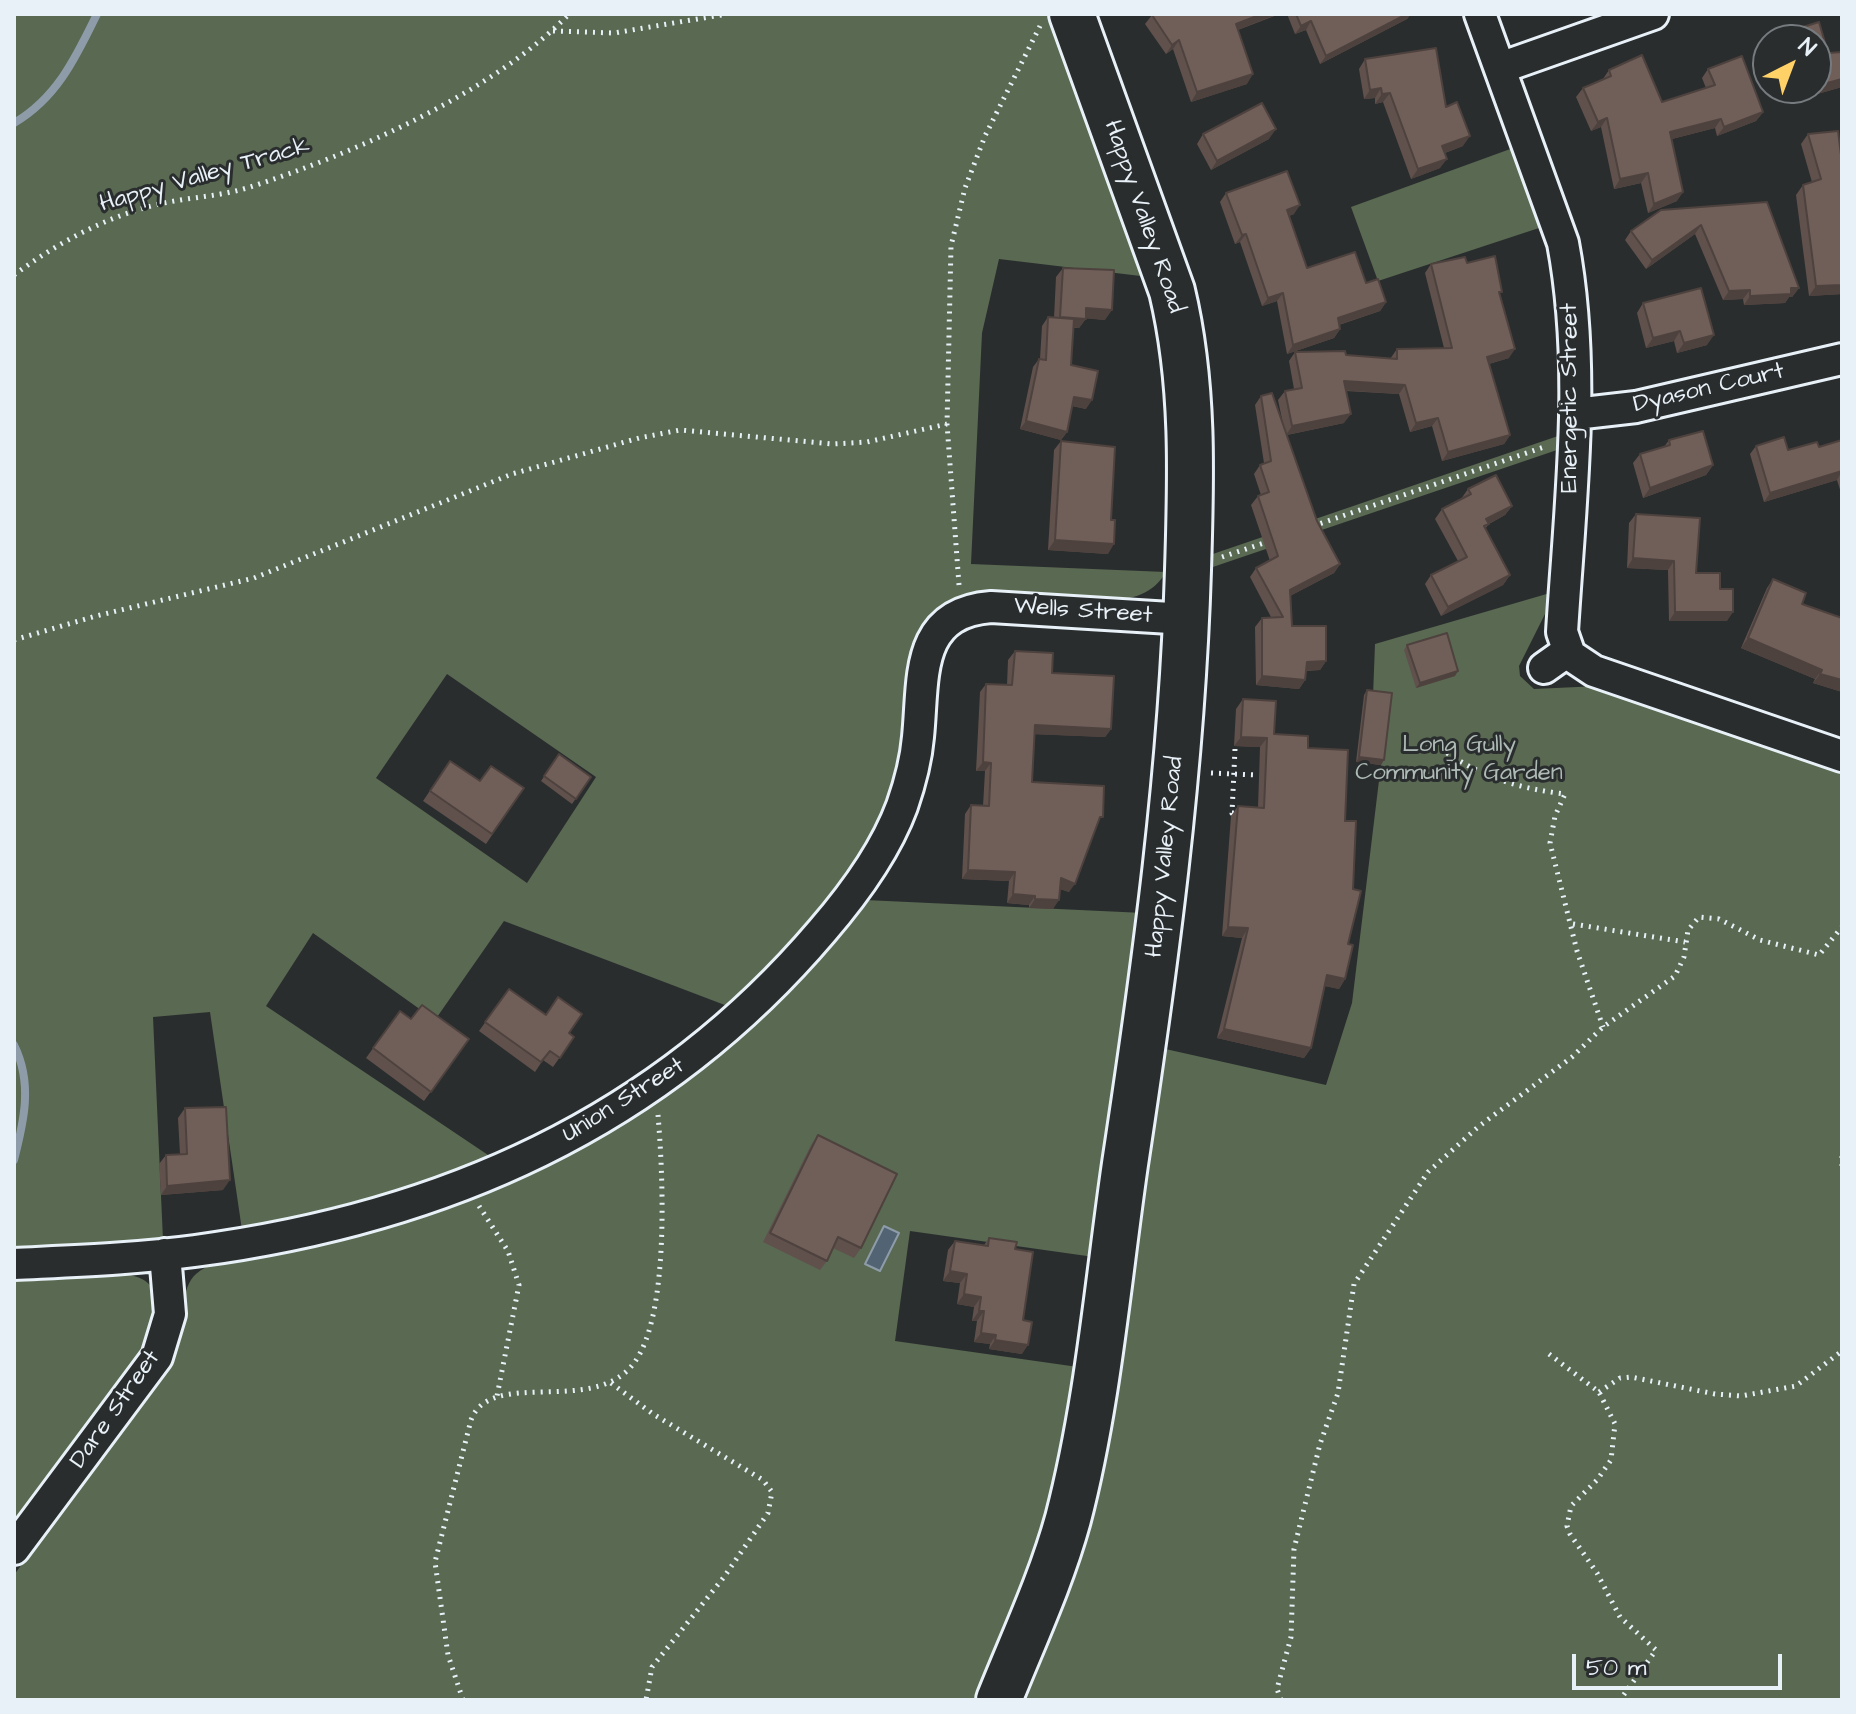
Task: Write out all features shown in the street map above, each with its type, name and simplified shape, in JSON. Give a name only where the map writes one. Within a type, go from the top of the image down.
[{"type":"street","name":"Happy Valley Road","points":[[999,1700],[1049,1577],[1079,1471],[1169,851],[1187,619],[1190,419],[1181,328],[1172,291],[1072,14]]},
{"type":"street","name":"Energetic Street","points":[[1480,14],[1563,243],[1575,317],[1575,414],[1562,632],[1556,660],[1842,756]]},
{"type":"street","points":[[1500,68],[1653,14]]},
{"type":"street","name":"Dyason Court","points":[[1575,414],[1636,407],[1842,359]]},
{"type":"street","name":"Wells Street","points":[[971,610],[1187,619]]},
{"type":"street","name":"Union Street","points":[[14,1264],[165,1254],[299,1232],[466,1184],[546,1150],[655,1086],[693,1058],[773,987],[828,924],[875,859],[894,826],[909,784],[918,735],[922,674],[930,645],[946,623],[971,610]]},
{"type":"street","name":"Dare Street","points":[[14,1549],[157,1357],[170,1314],[165,1254]]},
{"type":"path","name":"Happy Valley Track","points":[[14,275],[68,239],[110,221],[151,206],[250,187],[360,147],[478,82],[552,31],[569,14]]},
{"type":"path","points":[[552,31],[614,33],[727,14]]},
{"type":"path","points":[[971,610],[951,509],[947,424],[951,246],[965,188],[985,136],[1046,14]]},
{"type":"path","points":[[14,640],[96,616],[254,578],[512,474],[639,438],[680,430],[833,444],[867,442],[947,424]]},
{"type":"path","points":[[1309,527],[1544,447]]},
{"type":"path","points":[[1221,558],[1280,537]]},
{"type":"path","points":[[1235,749],[1232,813],[1244,814]]},
{"type":"path","points":[[1447,753],[1495,779],[1565,794],[1555,816],[1550,843],[1573,924],[1577,951],[1603,1027]]},
{"type":"path","points":[[1211,773],[1256,775]]},
{"type":"path","points":[[1281,1700],[1277,1689],[1291,1637],[1294,1549],[1320,1444],[1338,1393],[1354,1284],[1428,1172],[1478,1127],[1572,1057],[1603,1027],[1675,976],[1684,957],[1685,942],[1693,921],[1709,916],[1760,940],[1819,955],[1842,927]]},
{"type":"path","points":[[1573,924],[1685,942]]},
{"type":"path","points":[[463,1700],[448,1655],[435,1562],[474,1412],[487,1399],[497,1396],[591,1391],[611,1383],[633,1366],[642,1351],[655,1298],[665,1204],[655,1086]]},
{"type":"path","points":[[1842,1156],[1842,1166]]},
{"type":"path","points":[[466,1184],[508,1251],[517,1274],[519,1297],[497,1396]]},
{"type":"path","points":[[1599,1392],[1620,1378],[1631,1377],[1726,1396],[1787,1389],[1804,1382],[1842,1351]]},
{"type":"path","points":[[1549,1354],[1599,1392],[1611,1411],[1614,1448],[1606,1470],[1571,1506],[1567,1526],[1620,1617],[1656,1650],[1620,1700]]},
{"type":"path","points":[[611,1383],[653,1414],[763,1480],[772,1492],[768,1513],[652,1667],[646,1700]]},
{"type":"green space","points":[[14,14],[1056,14],[1149,277],[999,259],[982,333],[971,564],[1166,572],[1145,593],[1115,600],[1006,591],[970,595],[938,611],[912,644],[901,759],[875,831],[834,895],[730,1007],[504,921],[435,1020],[313,933],[266,1006],[494,1159],[429,1183],[242,1230],[210,1012],[153,1017],[163,1240],[14,1250]],"holes":[[[447,674],[596,777],[527,883],[376,778]]]},
{"type":"green space","points":[[1513,148],[1542,227],[1378,281],[1351,207]]},
{"type":"green space","points":[[1558,436],[1557,450],[1207,569],[1207,556]]},
{"type":"green space","name":"Long Gully Community Garden","points":[[1550,593],[1545,614],[1519,666],[1520,676],[1534,689],[1599,686],[1842,772],[1842,1700],[1016,1700],[1161,1048],[1326,1085],[1352,1003],[1389,698],[1373,696],[1375,644]]},
{"type":"green space","points":[[865,900],[1144,913],[1094,1257],[910,1231],[895,1341],[1078,1367],[1064,1453],[1042,1539],[981,1700],[14,1700],[14,1575],[169,1365],[181,1337],[187,1287],[196,1274],[216,1263],[311,1247],[453,1205],[523,1177],[589,1144],[650,1107],[707,1064],[762,1016]]},
{"type":"green space","points":[[125,1274],[148,1283],[157,1300],[154,1323],[142,1349],[109,1401],[14,1527],[14,1278]]},
{"type":"water","points":[[884,1226],[899,1233],[880,1271],[865,1264]]},
{"type":"building","points":[[1154,14],[1262,14],[1236,24],[1253,74],[1197,92],[1179,40],[1172,45]]},
{"type":"building","points":[[1296,14],[1407,14],[1326,56],[1311,21],[1301,26]]},
{"type":"building","points":[[1436,48],[1446,107],[1457,102],[1470,136],[1442,146],[1447,159],[1418,169],[1390,93],[1382,94],[1381,88],[1370,90],[1365,59]]},
{"type":"building","points":[[1842,52],[1842,79],[1832,82],[1832,53]]},
{"type":"building","points":[[1642,55],[1662,102],[1715,85],[1708,69],[1742,56],[1752,83],[1752,104],[1760,104],[1763,112],[1724,127],[1721,119],[1670,132],[1683,192],[1654,204],[1648,173],[1620,179],[1607,118],[1598,122],[1583,88],[1611,76],[1609,70]]},
{"type":"building","points":[[1262,103],[1276,129],[1217,161],[1203,134]]},
{"type":"building","points":[[1838,131],[1842,163],[1842,285],[1816,286],[1803,185],[1821,179],[1808,134]]},
{"type":"building","points":[[1287,171],[1300,205],[1287,210],[1307,268],[1355,252],[1366,283],[1378,279],[1386,302],[1338,318],[1340,329],[1293,345],[1283,293],[1268,298],[1246,234],[1242,235],[1226,193]]},
{"type":"building","points":[[1767,202],[1799,288],[1791,288],[1791,294],[1750,296],[1750,290],[1729,291],[1701,225],[1652,260],[1631,231],[1661,210]]},
{"type":"building","points":[[1495,256],[1502,292],[1499,292],[1515,349],[1487,357],[1510,435],[1448,452],[1438,418],[1416,423],[1405,385],[1344,381],[1351,414],[1292,426],[1285,391],[1302,388],[1295,352],[1345,351],[1346,355],[1397,359],[1397,349],[1452,348],[1431,264],[1465,257],[1467,263]]},
{"type":"building","points":[[1063,268],[1114,270],[1112,310],[1086,308],[1086,319],[1060,317]]},
{"type":"building","points":[[1701,288],[1714,335],[1684,343],[1680,331],[1653,338],[1643,303]]},
{"type":"building","points":[[1048,317],[1074,319],[1071,365],[1098,371],[1092,400],[1074,397],[1067,432],[1026,421],[1039,359],[1046,360]]},
{"type":"building","points":[[1272,393],[1317,521],[1340,564],[1290,590],[1292,626],[1326,626],[1326,661],[1307,662],[1305,680],[1262,676],[1262,618],[1283,617],[1256,568],[1278,556],[1258,496],[1269,492],[1260,465],[1271,461],[1261,396]]},
{"type":"building","points":[[1703,431],[1713,465],[1650,488],[1640,454],[1670,445],[1669,440]]},
{"type":"building","points":[[1784,437],[1788,450],[1817,442],[1819,447],[1842,440],[1842,471],[1770,493],[1756,446]]},
{"type":"building","points":[[1061,441],[1115,447],[1111,520],[1115,520],[1114,544],[1055,540]]},
{"type":"building","points":[[1496,475],[1512,506],[1486,519],[1489,524],[1484,526],[1510,575],[1448,607],[1431,575],[1467,557],[1442,509],[1471,494],[1468,489]]},
{"type":"building","points":[[1636,514],[1700,518],[1696,573],[1720,573],[1720,589],[1733,589],[1733,612],[1675,612],[1674,561],[1633,558]]},
{"type":"building","points":[[1773,579],[1806,593],[1802,604],[1842,618],[1842,680],[1820,674],[1822,670],[1748,638]]},
{"type":"building","points":[[1447,633],[1458,671],[1420,683],[1407,645]]},
{"type":"building","points":[[1015,651],[1053,653],[1052,673],[1114,676],[1111,729],[1035,725],[1032,782],[1104,786],[1103,817],[1100,817],[1075,884],[1061,878],[1059,900],[1013,894],[1015,872],[968,870],[971,805],[989,806],[991,763],[983,762],[986,684],[1012,685]]},
{"type":"building","points":[[1367,690],[1392,693],[1384,760],[1359,757]]},
{"type":"building","points":[[1243,699],[1276,701],[1274,734],[1308,736],[1308,748],[1348,750],[1345,821],[1356,821],[1353,889],[1361,891],[1348,944],[1353,945],[1345,979],[1327,975],[1311,1048],[1224,1029],[1248,928],[1228,927],[1238,806],[1264,808],[1267,738],[1241,737]]},
{"type":"building","points":[[559,754],[591,777],[576,799],[544,776]]},
{"type":"building","points":[[450,761],[480,781],[491,766],[524,788],[492,834],[430,791]]},
{"type":"building","points":[[509,989],[546,1015],[558,997],[582,1014],[569,1033],[574,1037],[560,1058],[550,1051],[541,1062],[485,1022]]},
{"type":"building","points":[[422,1005],[469,1039],[431,1092],[373,1048],[400,1011],[411,1019]]},
{"type":"building","points":[[226,1107],[230,1180],[167,1186],[166,1155],[187,1154],[185,1108]]},
{"type":"building","points":[[818,1135],[897,1174],[861,1248],[838,1237],[827,1261],[770,1233]]},
{"type":"building","points":[[989,1238],[1017,1242],[1015,1249],[1033,1252],[1023,1320],[1032,1322],[1028,1345],[995,1340],[996,1335],[981,1333],[984,1311],[979,1311],[981,1297],[964,1294],[967,1274],[950,1271],[955,1241],[988,1246]]},
{"type":"waterway","points":[[14,123],[54,89],[73,61],[97,14]]},
{"type":"waterway","points":[[14,1045],[25,1088],[14,1160]]}]
